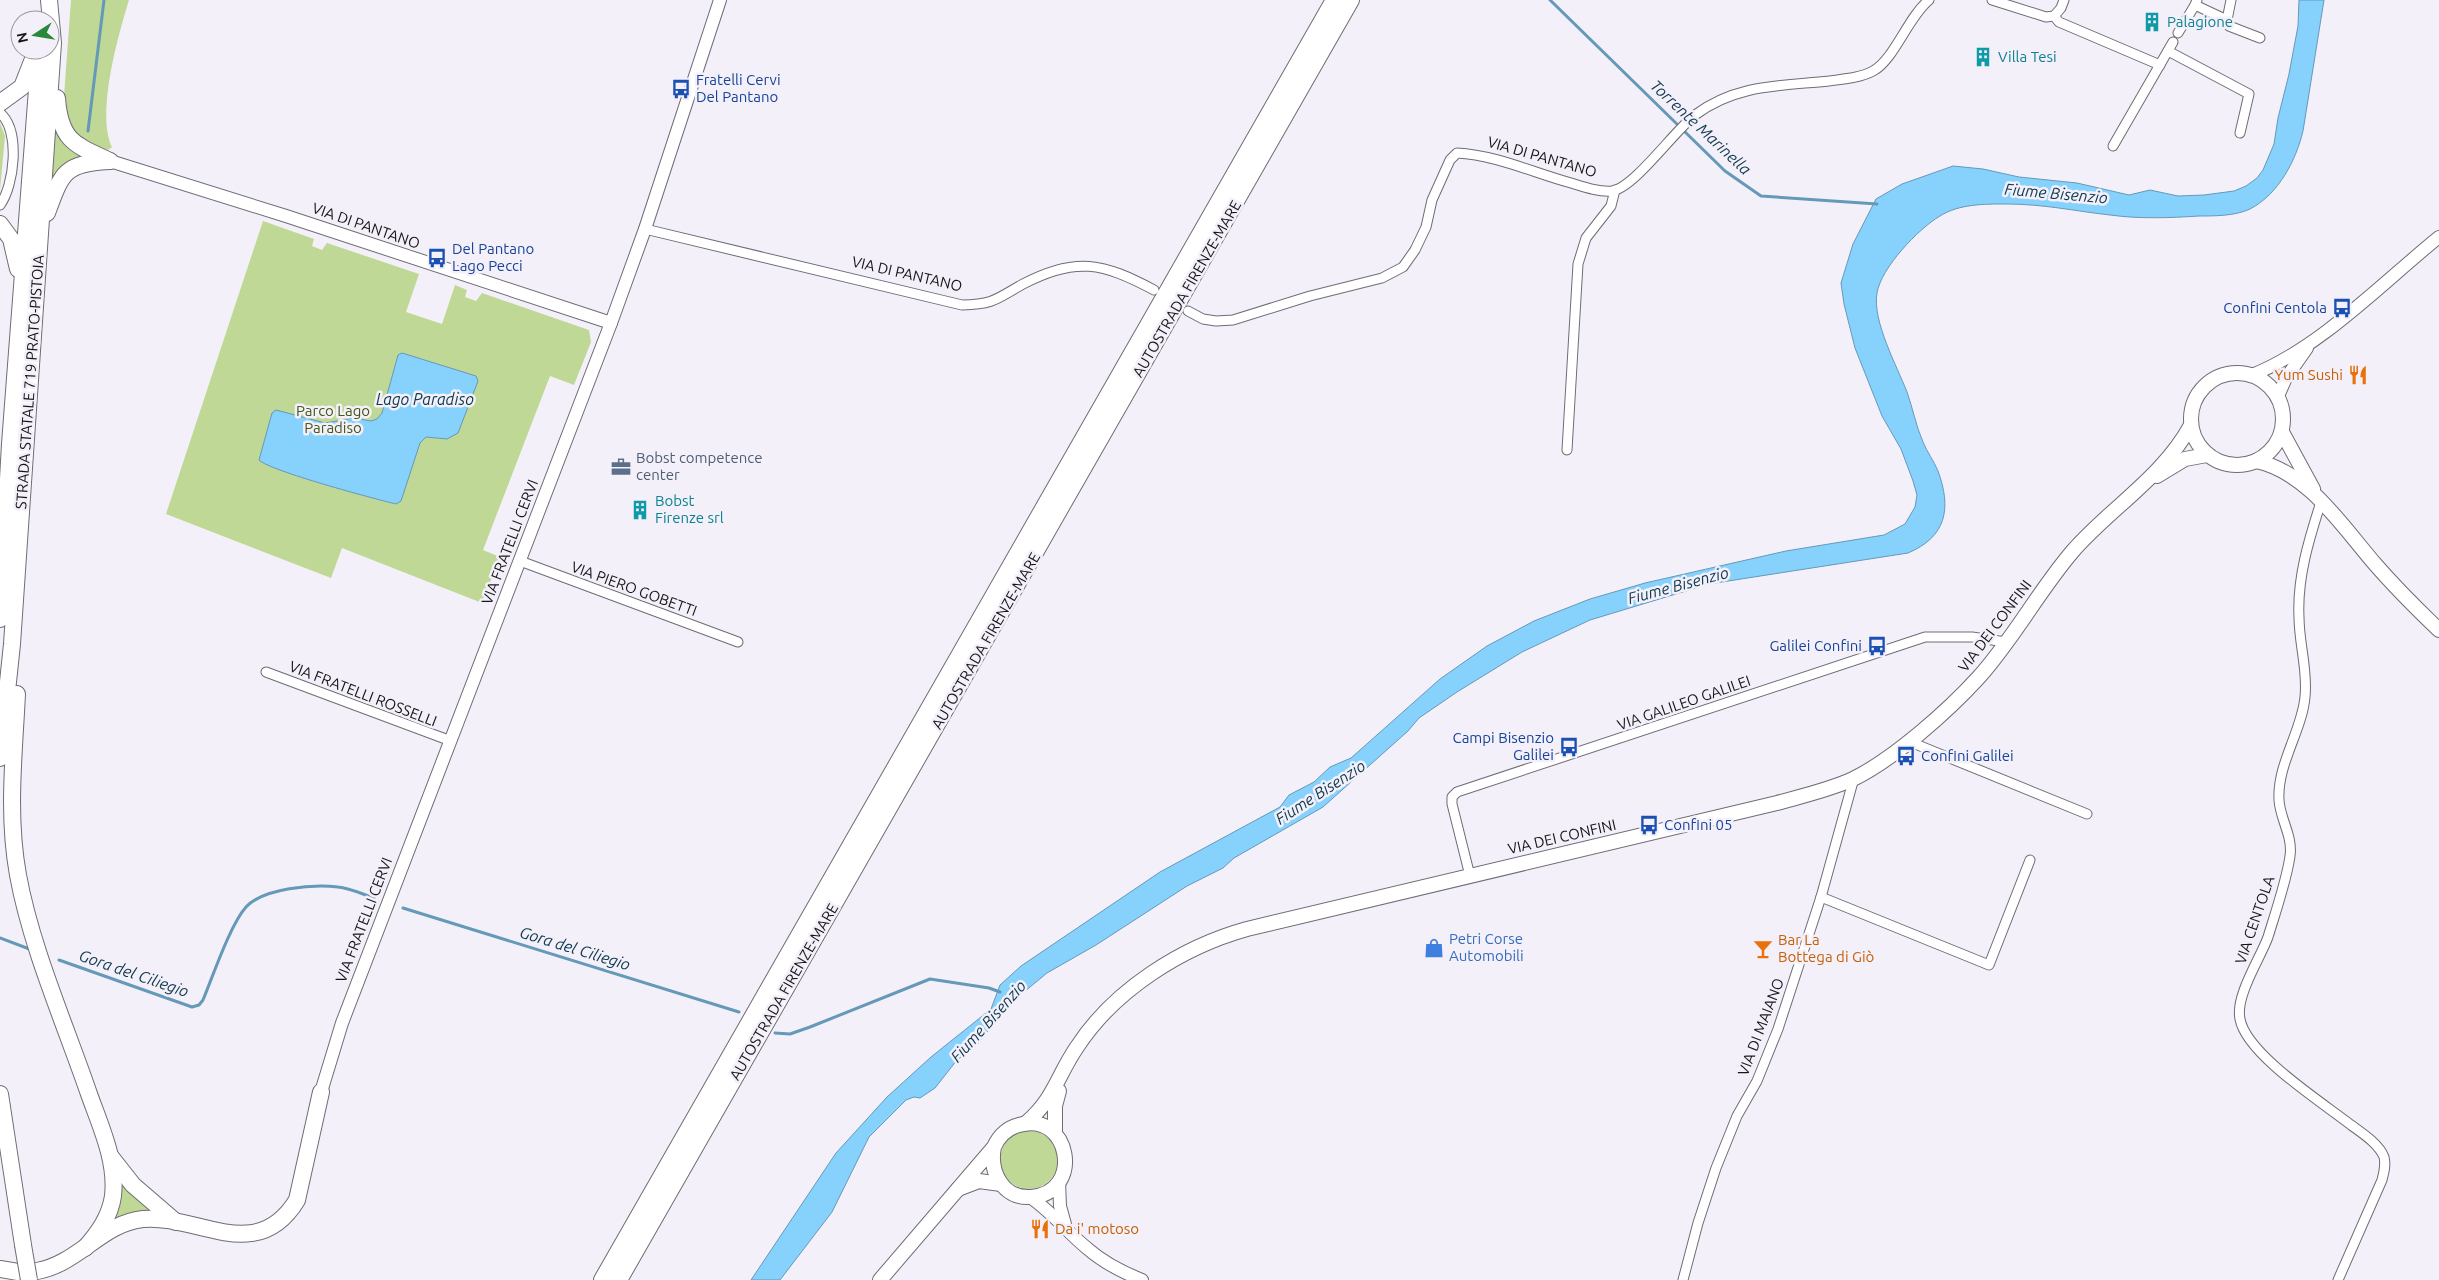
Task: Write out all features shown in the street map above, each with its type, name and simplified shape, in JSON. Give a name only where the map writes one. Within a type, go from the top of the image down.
[{"type":"highway","name":"AUTOSTRADA FIRENZE-MARE","points":[[602,1280],[1334,0]]},
{"type":"highway","name":"AUTOSTRADA FIRENZE-MARE","points":[[619,1280],[1351,0]]},
{"type":"highway","points":[[0,103],[22,87],[32,60]]},
{"type":"highway","name":"STRADA STATALE 719 PRATO-PISTOIA","points":[[0,619],[10,444],[22,288],[45,60]]},
{"type":"highway","name":"STRADA STATALE 719 PRATO-PISTOIA","points":[[0,758],[12,644],[41,229],[46,60]]},
{"type":"highway","points":[[48,60],[62,127],[73,142],[81,148],[110,161]]},
{"type":"highway","points":[[41,229],[54,193],[67,170],[87,162],[110,161]]},
{"type":"highway","points":[[0,224],[11,239],[22,288]]},
{"type":"highway","points":[[12,644],[19,676],[11,824],[18,875],[33,934],[109,1156],[113,1182],[110,1209],[96,1236],[85,1248]]},
{"type":"highway","points":[[0,1269],[28,1274],[60,1264],[113,1229],[133,1221],[154,1219],[176,1222],[218,1233],[250,1233],[275,1225],[291,1210],[297,1200],[321,1092]]},
{"type":"highway","points":[[0,1094],[28,1274]]},
{"type":"highway","points":[[109,1156],[132,1185],[176,1222]]},
{"type":"main road","name":"VIA DEI CONFINI","points":[[880,1280],[1005,1132],[1026,1123],[1048,1102],[1069,1059],[1094,1024],[1141,981],[1166,963],[1206,942],[1247,928],[1777,803],[1854,778],[1908,741],[1938,716],[1979,677],[2072,553],[2092,530],[2136,491],[2179,444],[2191,425],[2193,405],[2197,395],[2207,384],[2226,374],[2240,373],[2252,375]]},
{"type":"main road","points":[[2191,425],[2197,443],[2207,455],[2218,462],[2231,466],[2256,461],[2272,449],[2282,432],[2283,412],[2278,396],[2269,386],[2252,375]]},
{"type":"main road","points":[[2282,432],[2320,500],[2378,568],[2439,630]]},
{"type":"main road","name":"VIA DEI CONFINI","points":[[2136,491],[2180,461],[2207,455]]},
{"type":"main road","points":[[2256,461],[2279,468],[2320,500]]},
{"type":"main road","name":"VIA DEI CONFINI","points":[[1059,1182],[1064,1172],[1066,1156],[1055,1133],[1055,1106],[1069,1059]]},
{"type":"main road","points":[[1026,1123],[1040,1124],[1055,1133]]},
{"type":"main road","points":[[994,1147],[992,1163],[1001,1184]]},
{"type":"main road","name":"VIA DEI CONFINI","points":[[955,1190],[979,1181],[1001,1184],[1014,1194],[1030,1197]]},
{"type":"main road","points":[[1030,1197],[1046,1193],[1059,1182]]},
{"type":"street","name":"VIA FRATELLI CERVI","points":[[321,1092],[342,1024],[611,323],[645,229],[720,0]]},
{"type":"street","points":[[1567,450],[1578,264],[1586,238],[1611,206],[1615,190],[1631,180],[1694,116],[1729,95],[1748,89],[1850,78],[1875,70],[1885,61],[1904,30],[1922,6],[1929,0]]},
{"type":"street","points":[[1992,0],[2038,16],[2054,16],[2061,8],[2064,0]]},
{"type":"street","points":[[2231,0],[2226,20],[2228,26],[2260,38]]},
{"type":"street","points":[[2114,146],[2196,3],[2226,20]]},
{"type":"street","points":[[2054,16],[2059,22],[2160,65]]},
{"type":"street","points":[[2168,51],[2250,94],[2240,132]]},
{"type":"street","points":[[0,113],[12,131],[13,148],[8,194],[0,205]]},
{"type":"street","name":"VIA DI PANTANO","points":[[1188,311],[1203,319],[1216,321],[1233,320],[1310,296],[1382,278],[1403,267],[1415,250],[1426,226],[1432,200],[1450,160],[1457,153],[1489,158],[1594,190],[1615,190]]},
{"type":"street","name":"VIA DI PANTANO","points":[[110,161],[286,216],[611,323]]},
{"type":"street","name":"VIA DI PANTANO","points":[[645,229],[962,305],[986,304],[1043,274],[1080,266],[1108,268],[1154,290]]},
{"type":"street","name":"VIA DEI CONFINI","points":[[2252,375],[2282,361],[2314,340],[2439,237]]},
{"type":"street","name":"VIA DEI CONFINI","points":[[2278,396],[2289,373],[2314,340]]},
{"type":"street","name":"VIA CENTOLA","points":[[2320,500],[2308,540],[2298,617],[2306,678],[2305,699],[2284,769],[2279,800],[2290,840],[2290,855],[2268,937],[2245,990],[2239,1017],[2242,1029],[2250,1042],[2273,1064],[2378,1148],[2384,1157],[2385,1166],[2382,1180],[2338,1280]]},
{"type":"street","name":"VIA PIERO GOBETTI","points":[[520,561],[738,642]]},
{"type":"street","name":"VIA GALILEO GALILEI","points":[[1470,876],[1452,804],[1452,797],[1457,792],[1925,637],[1972,637],[2006,642]]},
{"type":"street","name":"VIA FRATELLI ROSSELLI","points":[[266,672],[451,741]]},
{"type":"street","points":[[1908,741],[2087,814]]},
{"type":"street","name":"VIA DI MAIANO","points":[[1683,1280],[1698,1223],[1716,1168],[1737,1116],[1757,1081],[1778,1029],[1821,898],[1854,778]]},
{"type":"street","points":[[1821,898],[1989,965],[2030,860]]},
{"type":"street","points":[[1059,1182],[1060,1206],[1067,1228]]},
{"type":"street","points":[[1030,1197],[1052,1213],[1098,1258],[1142,1280]]},
{"type":"green space","points":[[71,0],[129,0],[119,33],[107,95],[106,115],[112,147],[108,150],[80,141],[63,110]]},
{"type":"green space","points":[[0,123],[5,136],[0,190]]},
{"type":"green space","points":[[55,131],[85,155],[54,178],[52,176]]},
{"type":"green space","name":"Parco Lago Paradiso","points":[[263,221],[314,239],[312,246],[322,250],[327,243],[419,274],[406,312],[442,324],[455,285],[467,290],[465,297],[476,301],[482,293],[589,330],[591,342],[574,385],[550,376],[483,550],[500,557],[482,603],[342,548],[331,578],[166,514]]},
{"type":"green space","points":[[1029,1131],[1040,1133],[1053,1144],[1058,1160],[1056,1171],[1045,1184],[1029,1189],[1018,1187],[1005,1176],[1000,1160],[1002,1149],[1013,1136]]},
{"type":"green space","points":[[119,1179],[158,1211],[113,1223]]},
{"type":"water","name":"Fiume Bisenzio","points":[[2299,0],[2324,0],[2303,131],[2296,153],[2285,175],[2270,195],[2260,203],[2244,211],[2218,216],[2154,218],[2020,204],[1972,205],[1947,212],[1931,222],[1911,239],[1885,272],[1877,293],[1878,317],[1886,343],[1907,392],[1921,436],[1936,467],[1945,498],[1942,520],[1938,530],[1931,539],[1908,553],[1709,584],[1590,620],[1522,652],[1457,692],[1419,718],[1408,731],[1323,807],[1234,858],[1223,868],[1187,886],[1096,945],[1047,973],[1007,1006],[977,1045],[957,1060],[935,1088],[920,1098],[914,1097],[906,1100],[869,1137],[832,1212],[780,1280],[751,1280],[836,1153],[887,1097],[931,1057],[991,1009],[1000,985],[1021,966],[1160,872],[1280,807],[1289,795],[1314,782],[1330,767],[1351,758],[1440,679],[1487,646],[1534,621],[1590,599],[1645,583],[1786,551],[1884,535],[1905,524],[1915,507],[1917,495],[1901,449],[1882,416],[1855,348],[1841,283],[1853,244],[1876,199],[1902,184],[1953,166],[1983,169],[2019,177],[2077,183],[2129,195],[2150,190],[2178,196],[2204,195],[2234,191],[2246,186],[2257,178],[2263,170],[2274,144],[2298,26]]},
{"type":"water","name":"Lago Paradiso","points":[[402,353],[476,376],[478,381],[458,433],[447,439],[426,437],[420,443],[401,501],[396,504],[346,491],[282,471],[259,460],[272,413],[276,410],[325,423],[354,418],[371,421],[377,419],[382,413],[398,355]]},
{"type":"waterway","points":[[88,131],[104,0]]},
{"type":"waterway","name":"Torrente Marinella","points":[[1550,0],[1725,171],[1761,196],[1877,204]]},
{"type":"waterway","name":"Gora del Ciliegio","points":[[59,960],[192,1007],[199,1005],[203,1000],[222,951],[240,915],[246,907],[264,895],[303,887],[328,886],[352,890],[374,898]]},
{"type":"waterway","name":"Gora del Ciliegio","points":[[403,908],[739,1012]]},
{"type":"waterway","name":"Gora del Ciliegio","points":[[0,938],[32,950]]},
{"type":"waterway","name":"Gora del Ciliegio","points":[[775,1033],[790,1034],[930,979],[989,988],[1000,992]]},
{"type":"place","name":"Palagione","points":[[2152,22]]},
{"type":"place","name":"Villa Tesi","points":[[1983,57]]},
{"type":"place","name":"Fratelli Cervi Del Pantano","points":[[681,89]]},
{"type":"place","name":"Del Pantano Lago Pecci","points":[[437,258]]},
{"type":"place","name":"Confini Centola","points":[[2342,308]]},
{"type":"place","name":"Yum Sushi","points":[[2358,375]]},
{"type":"place","name":"Bobst competence center","points":[[621,467]]},
{"type":"place","name":"Bobst Firenze srl","points":[[640,510]]},
{"type":"place","name":"Galilei Confini","points":[[1877,646]]},
{"type":"place","name":"Campi Bisenzio Galilei","points":[[1569,747]]},
{"type":"place","name":"Confini Galilei","points":[[1906,756]]},
{"type":"place","name":"Confini 05","points":[[1649,825]]},
{"type":"place","name":"Petri Corse Automobili","points":[[1434,948]]},
{"type":"place","name":"Bar La Bottega di Giò","points":[[1763,949]]},
{"type":"place","name":"Da i' motoso","points":[[1040,1229]]}]
